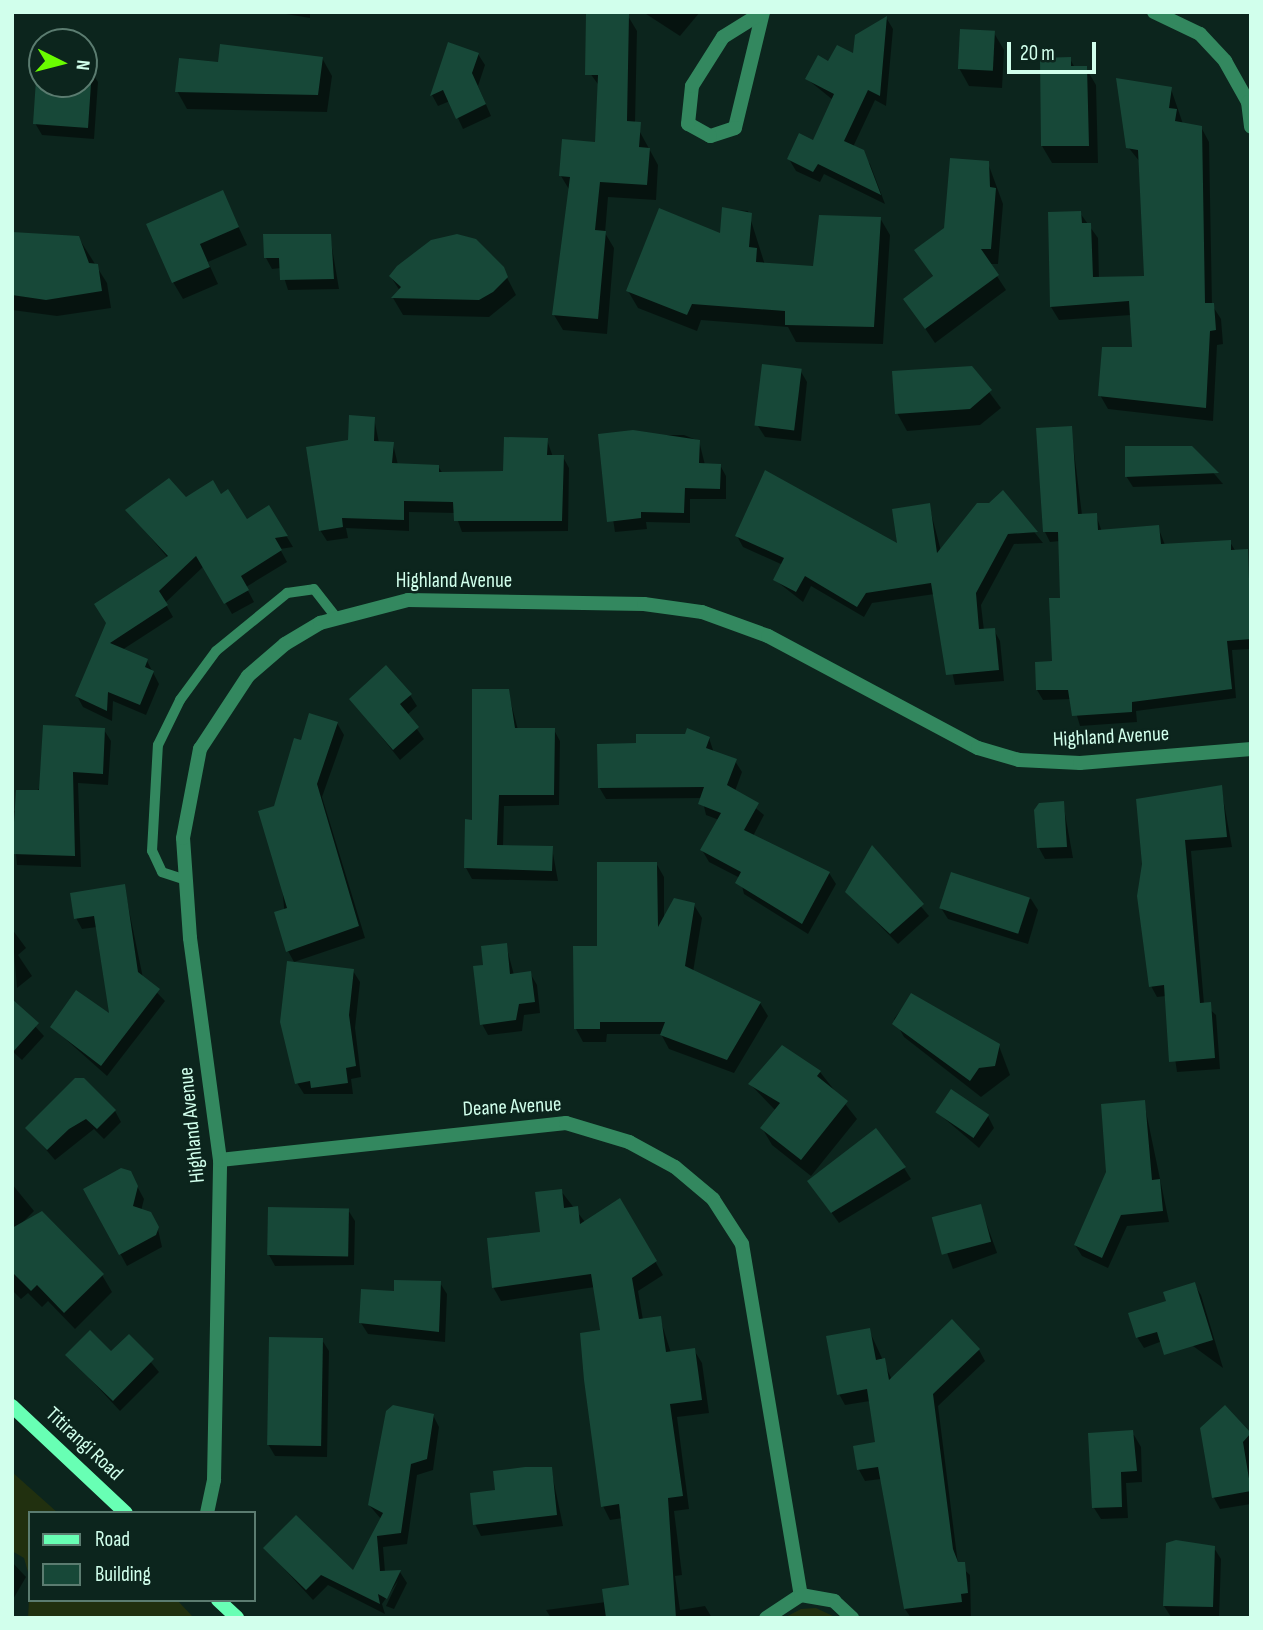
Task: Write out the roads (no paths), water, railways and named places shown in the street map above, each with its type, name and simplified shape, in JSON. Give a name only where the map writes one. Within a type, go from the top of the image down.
[{"type":"main road","name":"Titirangi Road","points":[[12,1406],[125,1511]]},
{"type":"main road","points":[[220,1602],[237,1618]]},
{"type":"street","points":[[763,12],[735,128],[710,136],[688,124],[692,86],[723,37],[763,12]]},
{"type":"street","points":[[1154,12],[1200,34],[1225,61],[1248,102],[1251,127]]},
{"type":"street","name":"Highland Avenue","points":[[207,1511],[214,1480],[220,1160],[186,880],[187,797],[200,749],[248,676],[285,644],[336,617],[408,600],[655,605],[702,612],[768,636],[978,748],[1019,760],[1080,764],[1251,749]]},
{"type":"street","name":"Deane Avenue","points":[[220,1160],[566,1123],[629,1142],[676,1167],[713,1199],[742,1244],[801,1595]]},
{"type":"street","points":[[765,1618],[801,1595],[834,1601],[852,1618]]},
{"type":"lane","points":[[186,880],[162,872],[152,851],[158,745],[180,700],[216,651],[287,593],[314,589],[336,617]]}]
